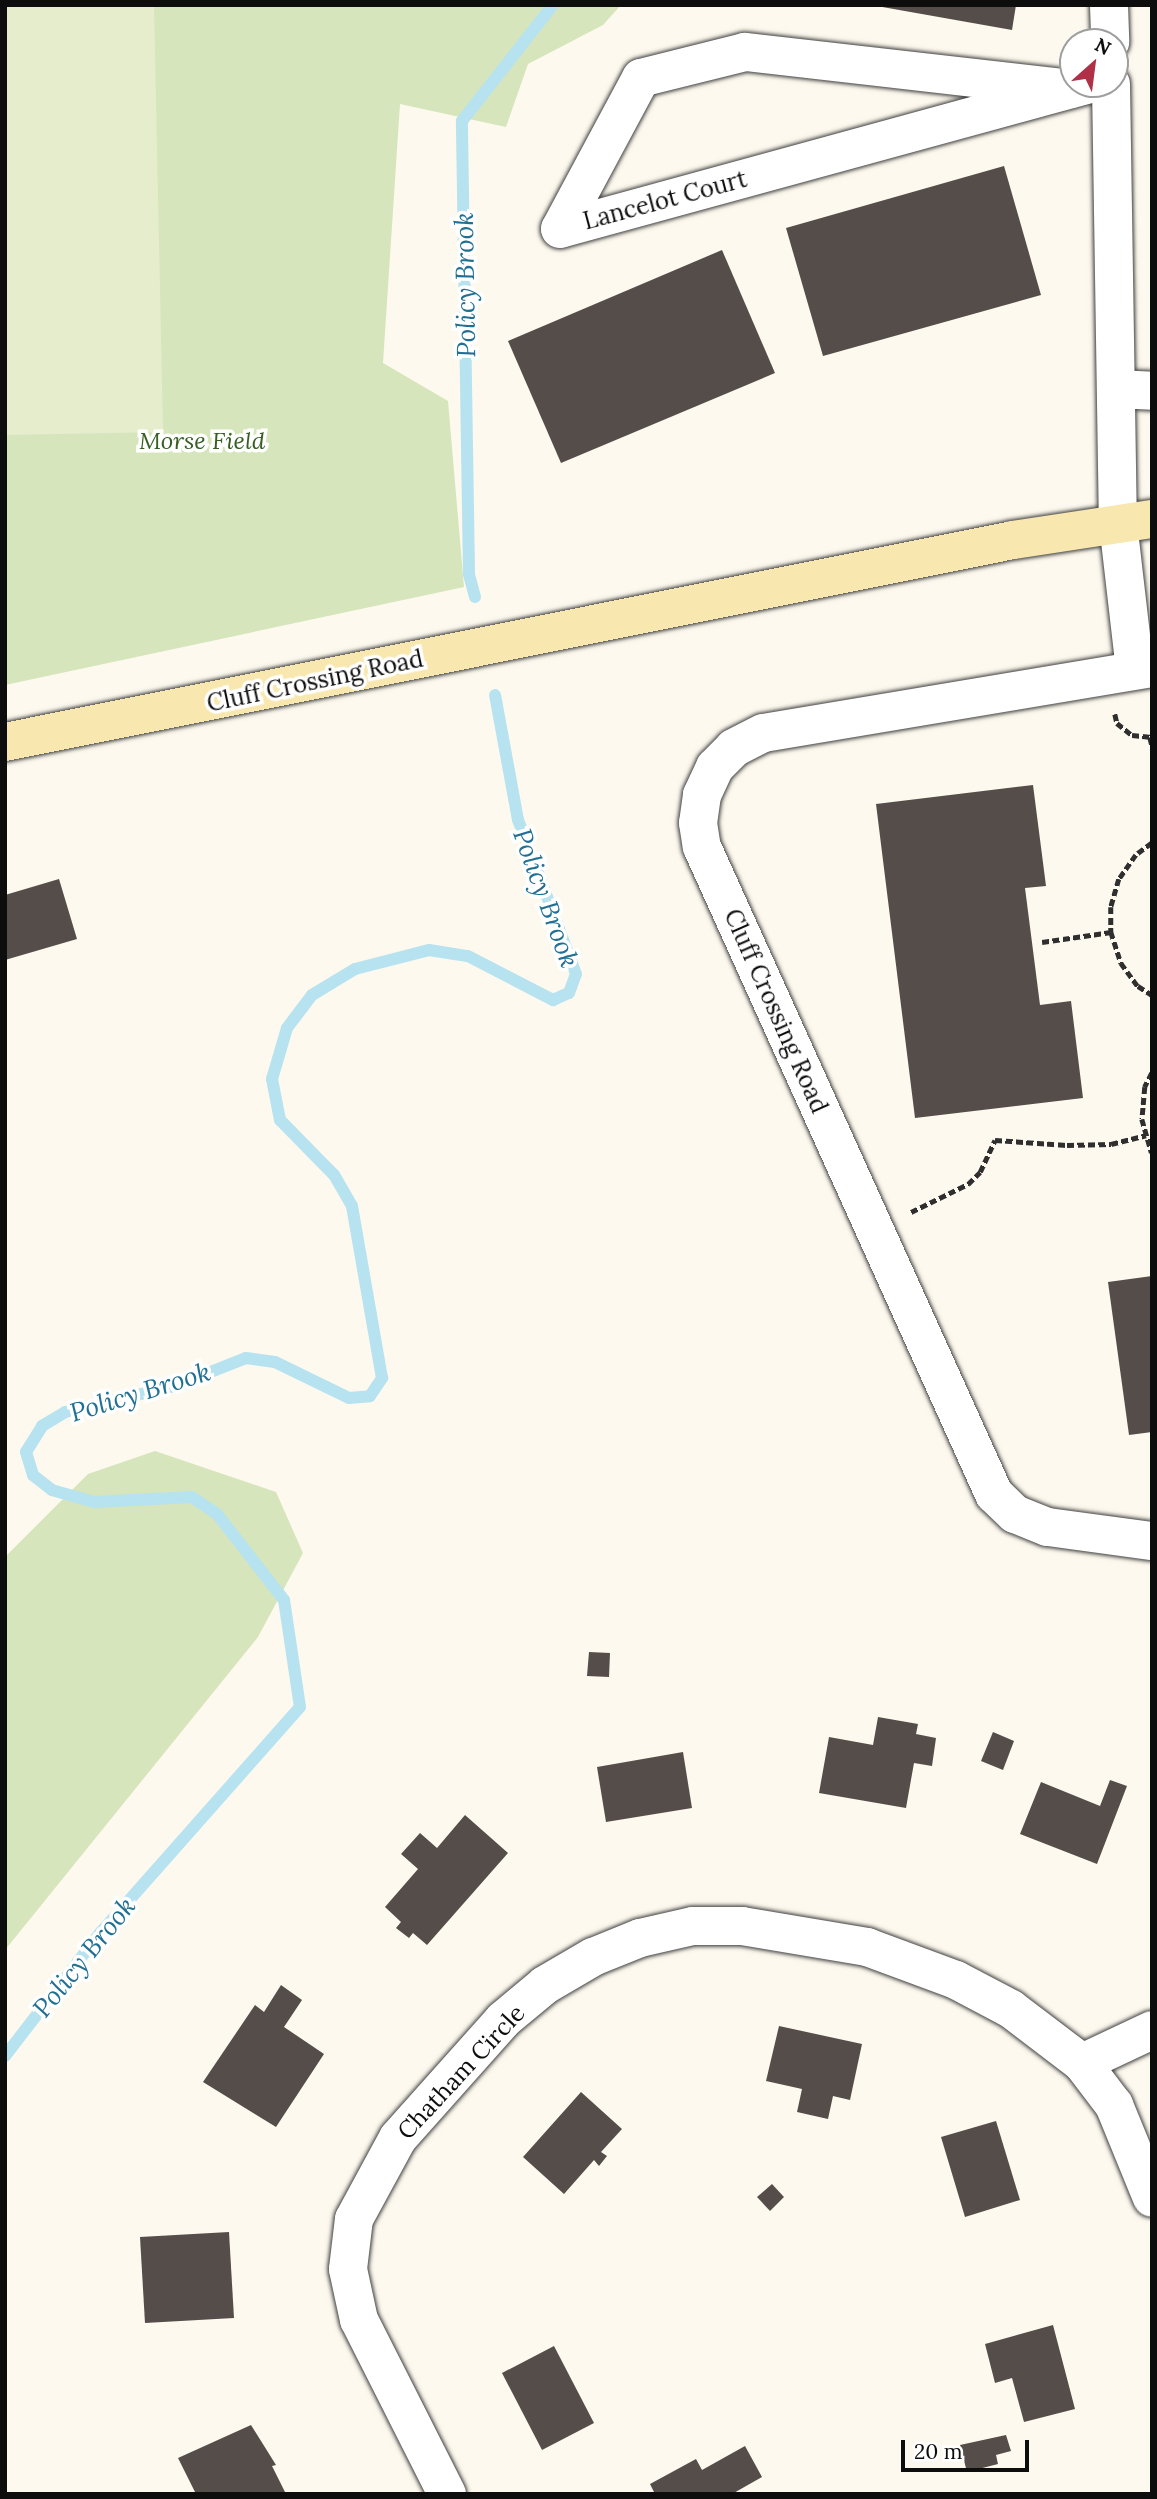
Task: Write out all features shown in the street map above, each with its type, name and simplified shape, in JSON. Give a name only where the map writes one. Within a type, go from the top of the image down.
[{"type":"street","points":[[1109,5],[1110,28]]},
{"type":"street","name":"Lancelot Court","points":[[745,52],[1080,87],[910,133],[560,229],[641,78],[745,52]]},
{"type":"street","points":[[1112,98],[1134,390],[1135,521]]},
{"type":"street","name":"Cluff Crossing Road","points":[[5,742],[1013,540],[1135,521],[1143,669],[763,733],[734,748],[715,767],[702,795],[698,823],[702,847],[994,1494],[1015,1514],[1048,1527],[1152,1541]]},
{"type":"street","name":"Chatham Circle","points":[[447,2494],[359,2320],[348,2269],[354,2219],[398,2138],[503,2020],[545,1985],[593,1957],[653,1935],[693,1926],[797,1932],[867,1947],[956,1980],[1011,2009],[1082,2063],[1114,2105],[1152,2198]]},
{"type":"street","points":[[1082,2063],[1152,2030]]},
{"type":"path","points":[[1113,706],[1117,723],[1132,735],[1151,737],[1152,745]]},
{"type":"path","points":[[1152,843],[1136,855],[1119,879],[1111,907],[1111,932],[1121,963],[1138,986],[1152,995]]},
{"type":"path","points":[[1042,942],[1111,932]]},
{"type":"path","points":[[1152,1073],[1142,1119],[1152,1153]]},
{"type":"path","points":[[933,1202],[980,1172],[995,1140],[1067,1145],[1111,1144],[1146,1135]]},
{"type":"green space","name":"Morse Field","points":[[5,5],[621,5],[603,25],[528,64],[506,127],[400,104],[383,363],[448,401],[464,587],[5,685]]},
{"type":"green space","points":[[5,5],[154,5],[163,432],[5,435]]},
{"type":"green space","points":[[155,1451],[276,1492],[303,1553],[258,1637],[5,1950],[5,1557],[88,1474]]},
{"type":"building","points":[[871,5],[1016,5],[1012,30]]},
{"type":"building","points":[[1004,166],[1041,295],[823,356],[786,228]]},
{"type":"building","points":[[722,250],[775,373],[561,463],[508,341]]},
{"type":"building","points":[[1033,785],[1046,886],[1025,888],[1040,1005],[1071,1001],[1083,1098],[915,1118],[876,804]]},
{"type":"building","points":[[59,879],[77,939],[5,960],[5,895]]},
{"type":"building","points":[[1152,1276],[1152,1432],[1129,1435],[1108,1282]]},
{"type":"building","points":[[589,1652],[610,1653],[609,1677],[587,1676]]},
{"type":"building","points":[[878,1717],[918,1724],[916,1734],[936,1738],[932,1766],[914,1763],[906,1808],[819,1793],[829,1737],[873,1745]]},
{"type":"building","points":[[993,1732],[1014,1741],[1003,1770],[981,1761]]},
{"type":"building","points":[[683,1752],[692,1808],[606,1822],[597,1767]]},
{"type":"building","points":[[1110,1780],[1127,1786],[1097,1864],[1020,1834],[1041,1782],[1100,1806]]},
{"type":"building","points":[[465,1815],[508,1853],[427,1945],[413,1933],[409,1938],[396,1928],[401,1922],[385,1907],[418,1869],[401,1854],[420,1833],[437,1848]]},
{"type":"building","points":[[281,1985],[302,2000],[284,2027],[324,2054],[276,2127],[203,2082],[255,2005],[264,2012]]},
{"type":"building","points":[[779,2026],[862,2044],[850,2100],[833,2096],[828,2119],[797,2112],[802,2089],[766,2081]]},
{"type":"building","points":[[581,2092],[622,2129],[601,2152],[607,2156],[599,2166],[594,2160],[564,2194],[523,2157]]},
{"type":"building","points":[[996,2121],[1020,2200],[965,2217],[941,2137]]},
{"type":"building","points":[[772,2184],[784,2197],[770,2211],[757,2197]]},
{"type":"building","points":[[229,2232],[234,2318],[145,2323],[140,2237]]},
{"type":"building","points":[[1053,2325],[1075,2409],[1024,2422],[1012,2378],[995,2383],[985,2344]]},
{"type":"building","points":[[554,2346],[594,2423],[542,2450],[502,2373]]},
{"type":"building","points":[[251,2425],[276,2465],[272,2466],[286,2494],[196,2494],[178,2458]]},
{"type":"building","points":[[1006,2435],[1011,2451],[996,2455],[998,2464],[967,2472],[960,2445]]},
{"type":"building","points":[[745,2446],[762,2477],[732,2494],[655,2494],[650,2484],[696,2459],[702,2470]]},
{"type":"waterway","name":"Policy Brook","points":[[475,597],[469,574],[462,121],[553,5]]},
{"type":"waterway","name":"Policy Brook","points":[[5,2056],[101,1932],[300,1707],[284,1600],[217,1514],[192,1497],[94,1502],[52,1490],[33,1475],[26,1452],[42,1426],[65,1412],[175,1386],[246,1358],[275,1362],[349,1398],[370,1396],[382,1378],[352,1206],[334,1175],[280,1120],[272,1079],[287,1028],[312,995],[355,969],[429,950],[468,956],[553,1000],[569,993],[576,974],[518,820],[495,695]]}]
